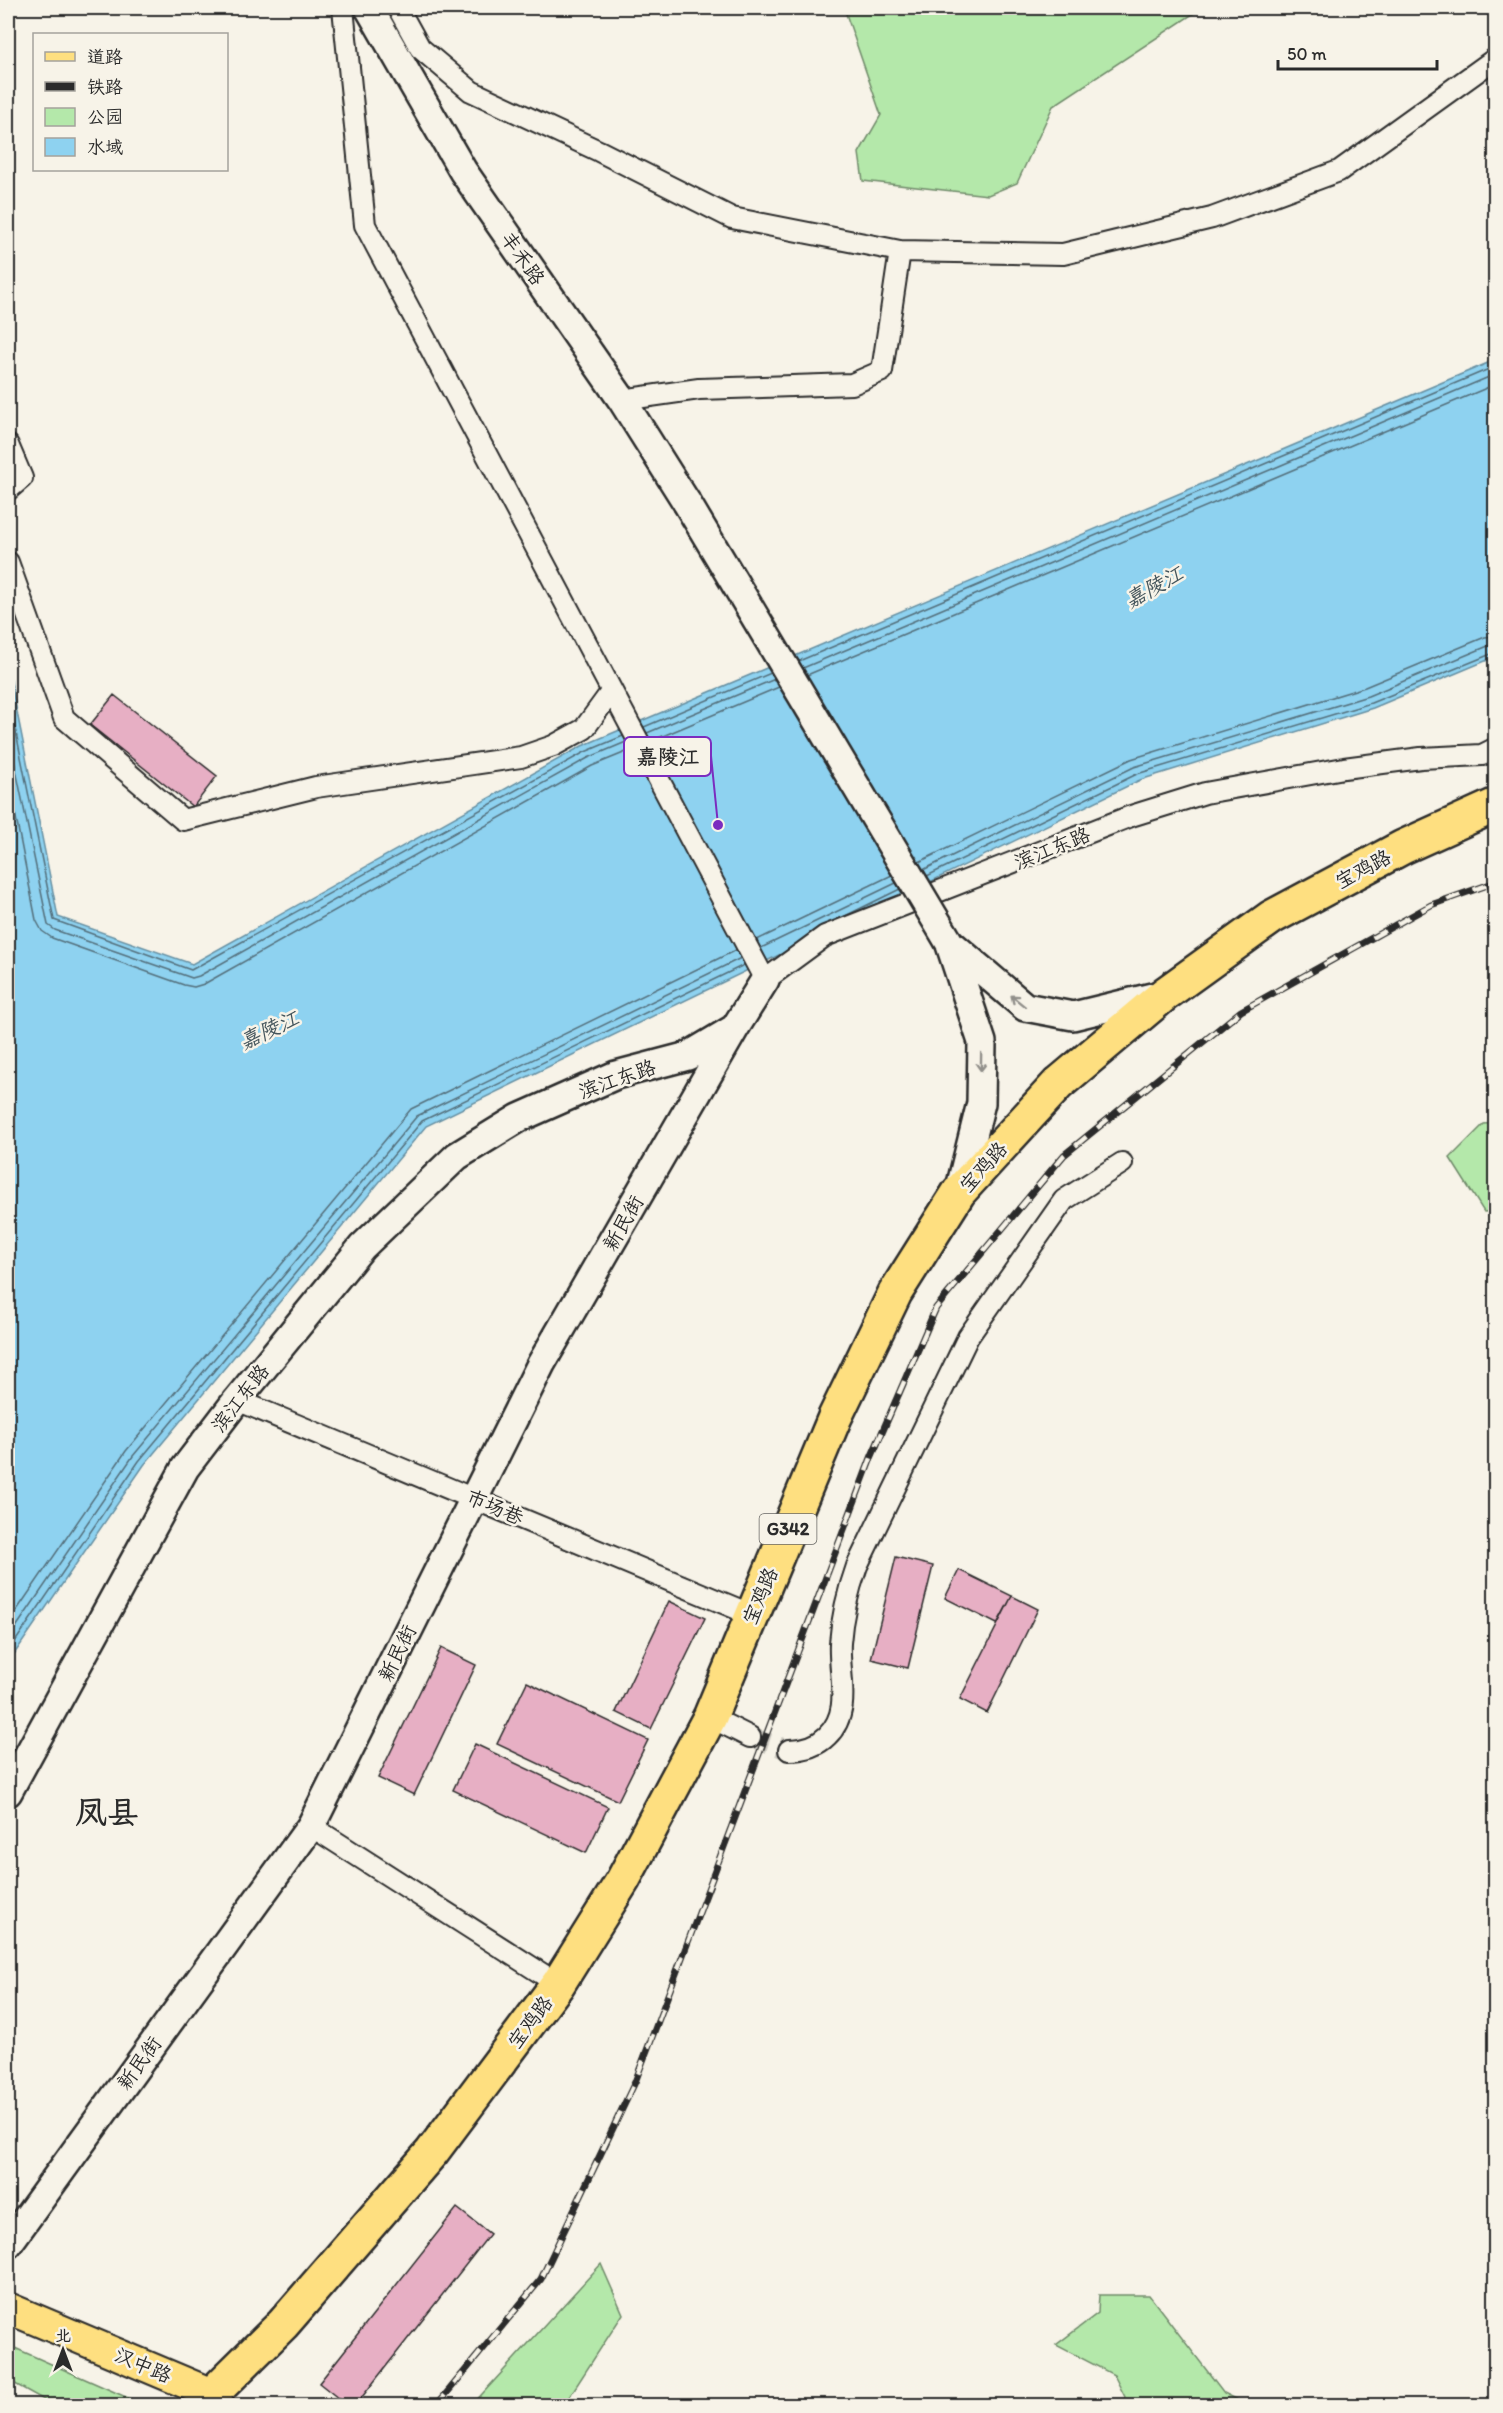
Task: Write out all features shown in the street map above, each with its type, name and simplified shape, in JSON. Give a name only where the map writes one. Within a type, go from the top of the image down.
[{"type":"highway","name":"宝鸡路","points":[[215,2400],[432,2152],[558,1984],[623,1880],[710,1717],[835,1417],[895,1293],[959,1192],[1058,1084],[1165,994],[1272,917],[1403,847],[1496,805]]},
{"type":"main road","name":"汉中路","points":[[8,2308],[215,2400]]},
{"type":"street","points":[[343,8],[365,225],[761,971]]},
{"type":"street","name":"丰禾路","points":[[369,8],[463,171],[622,400],[687,503],[949,942]]},
{"type":"street","points":[[398,8],[420,48],[471,91],[599,151],[732,218],[900,251],[1063,254],[1212,218],[1339,171],[1496,58]]},
{"type":"street","points":[[622,400],[699,388],[852,384],[882,371],[900,251]]},
{"type":"street","points":[[8,445],[22,478],[8,490]]},
{"type":"street","points":[[8,562],[64,718],[183,820],[316,787],[521,757],[553,746],[584,729],[615,699]]},
{"type":"street","name":"滨江东路","points":[[8,1792],[185,1468],[237,1400],[362,1247],[457,1156],[519,1118],[616,1075],[688,1056],[735,1028],[761,971],[825,936],[1131,816],[1205,793],[1344,768],[1421,758],[1482,755],[1496,748]]},
{"type":"street","points":[[949,942],[1025,1007],[1073,1016],[1165,994]]},
{"type":"street","points":[[949,942],[982,1042],[981,1103],[959,1192]]},
{"type":"street","name":"新民街","points":[[8,2244],[311,1827],[541,1364],[735,1028]]},
{"type":"street","points":[[789,1750],[807,1749],[815,1745],[825,1738],[839,1720],[843,1697],[840,1645],[848,1592],[857,1566],[968,1337],[1064,1200],[1122,1163]]},
{"type":"street","name":"市场巷","points":[[237,1400],[752,1615]]},
{"type":"street","points":[[710,1717],[750,1737]]},
{"type":"street","points":[[311,1827],[558,1984]]},
{"type":"green space","points":[[844,8],[1202,8],[1053,106],[1017,183],[988,195],[863,181],[859,153],[881,115]]},
{"type":"green space","points":[[1495,1123],[1495,1211],[1484,1212],[1450,1158],[1484,1124]]},
{"type":"green space","points":[[601,2264],[623,2314],[564,2405],[472,2405]]},
{"type":"green space","points":[[1099,2295],[1149,2295],[1224,2393],[1248,2405],[1129,2405],[1114,2375],[1056,2345],[1098,2313]]},
{"type":"green space","points":[[8,2345],[144,2405],[53,2405],[8,2380]]},
{"type":"water","points":[[1495,360],[1495,657],[1373,708],[1140,780],[426,1126],[144,1465],[8,1663],[8,667],[58,917],[192,964],[582,746]]},
{"type":"building","points":[[114,695],[217,776],[193,807],[90,725]]},
{"type":"building","points":[[896,1557],[933,1566],[908,1668],[871,1659]]},
{"type":"building","points":[[959,1570],[1012,1596],[997,1624],[945,1598]]},
{"type":"building","points":[[1012,1596],[1038,1609],[987,1713],[960,1699]]},
{"type":"building","points":[[669,1601],[705,1618],[651,1729],[616,1712]]},
{"type":"building","points":[[441,1648],[476,1665],[414,1795],[378,1778]]},
{"type":"building","points":[[527,1682],[648,1740],[618,1801],[497,1744]]},
{"type":"building","points":[[475,1744],[608,1807],[586,1853],[453,1790]]},
{"type":"building","points":[[457,2208],[490,2234],[355,2406],[348,2406],[319,2383]]},
{"type":"tunnel","points":[[750,1737],[789,1750]]},
{"type":"railway","points":[[436,2406],[541,2279],[635,2082],[871,1458],[936,1308],[1064,1155],[1241,1011],[1431,905],[1496,882]]},
{"type":"place","name":"嘉陵江","points":[[718,825]]},
{"type":"district","name":"凤县","points":[[107,1812]]}]
